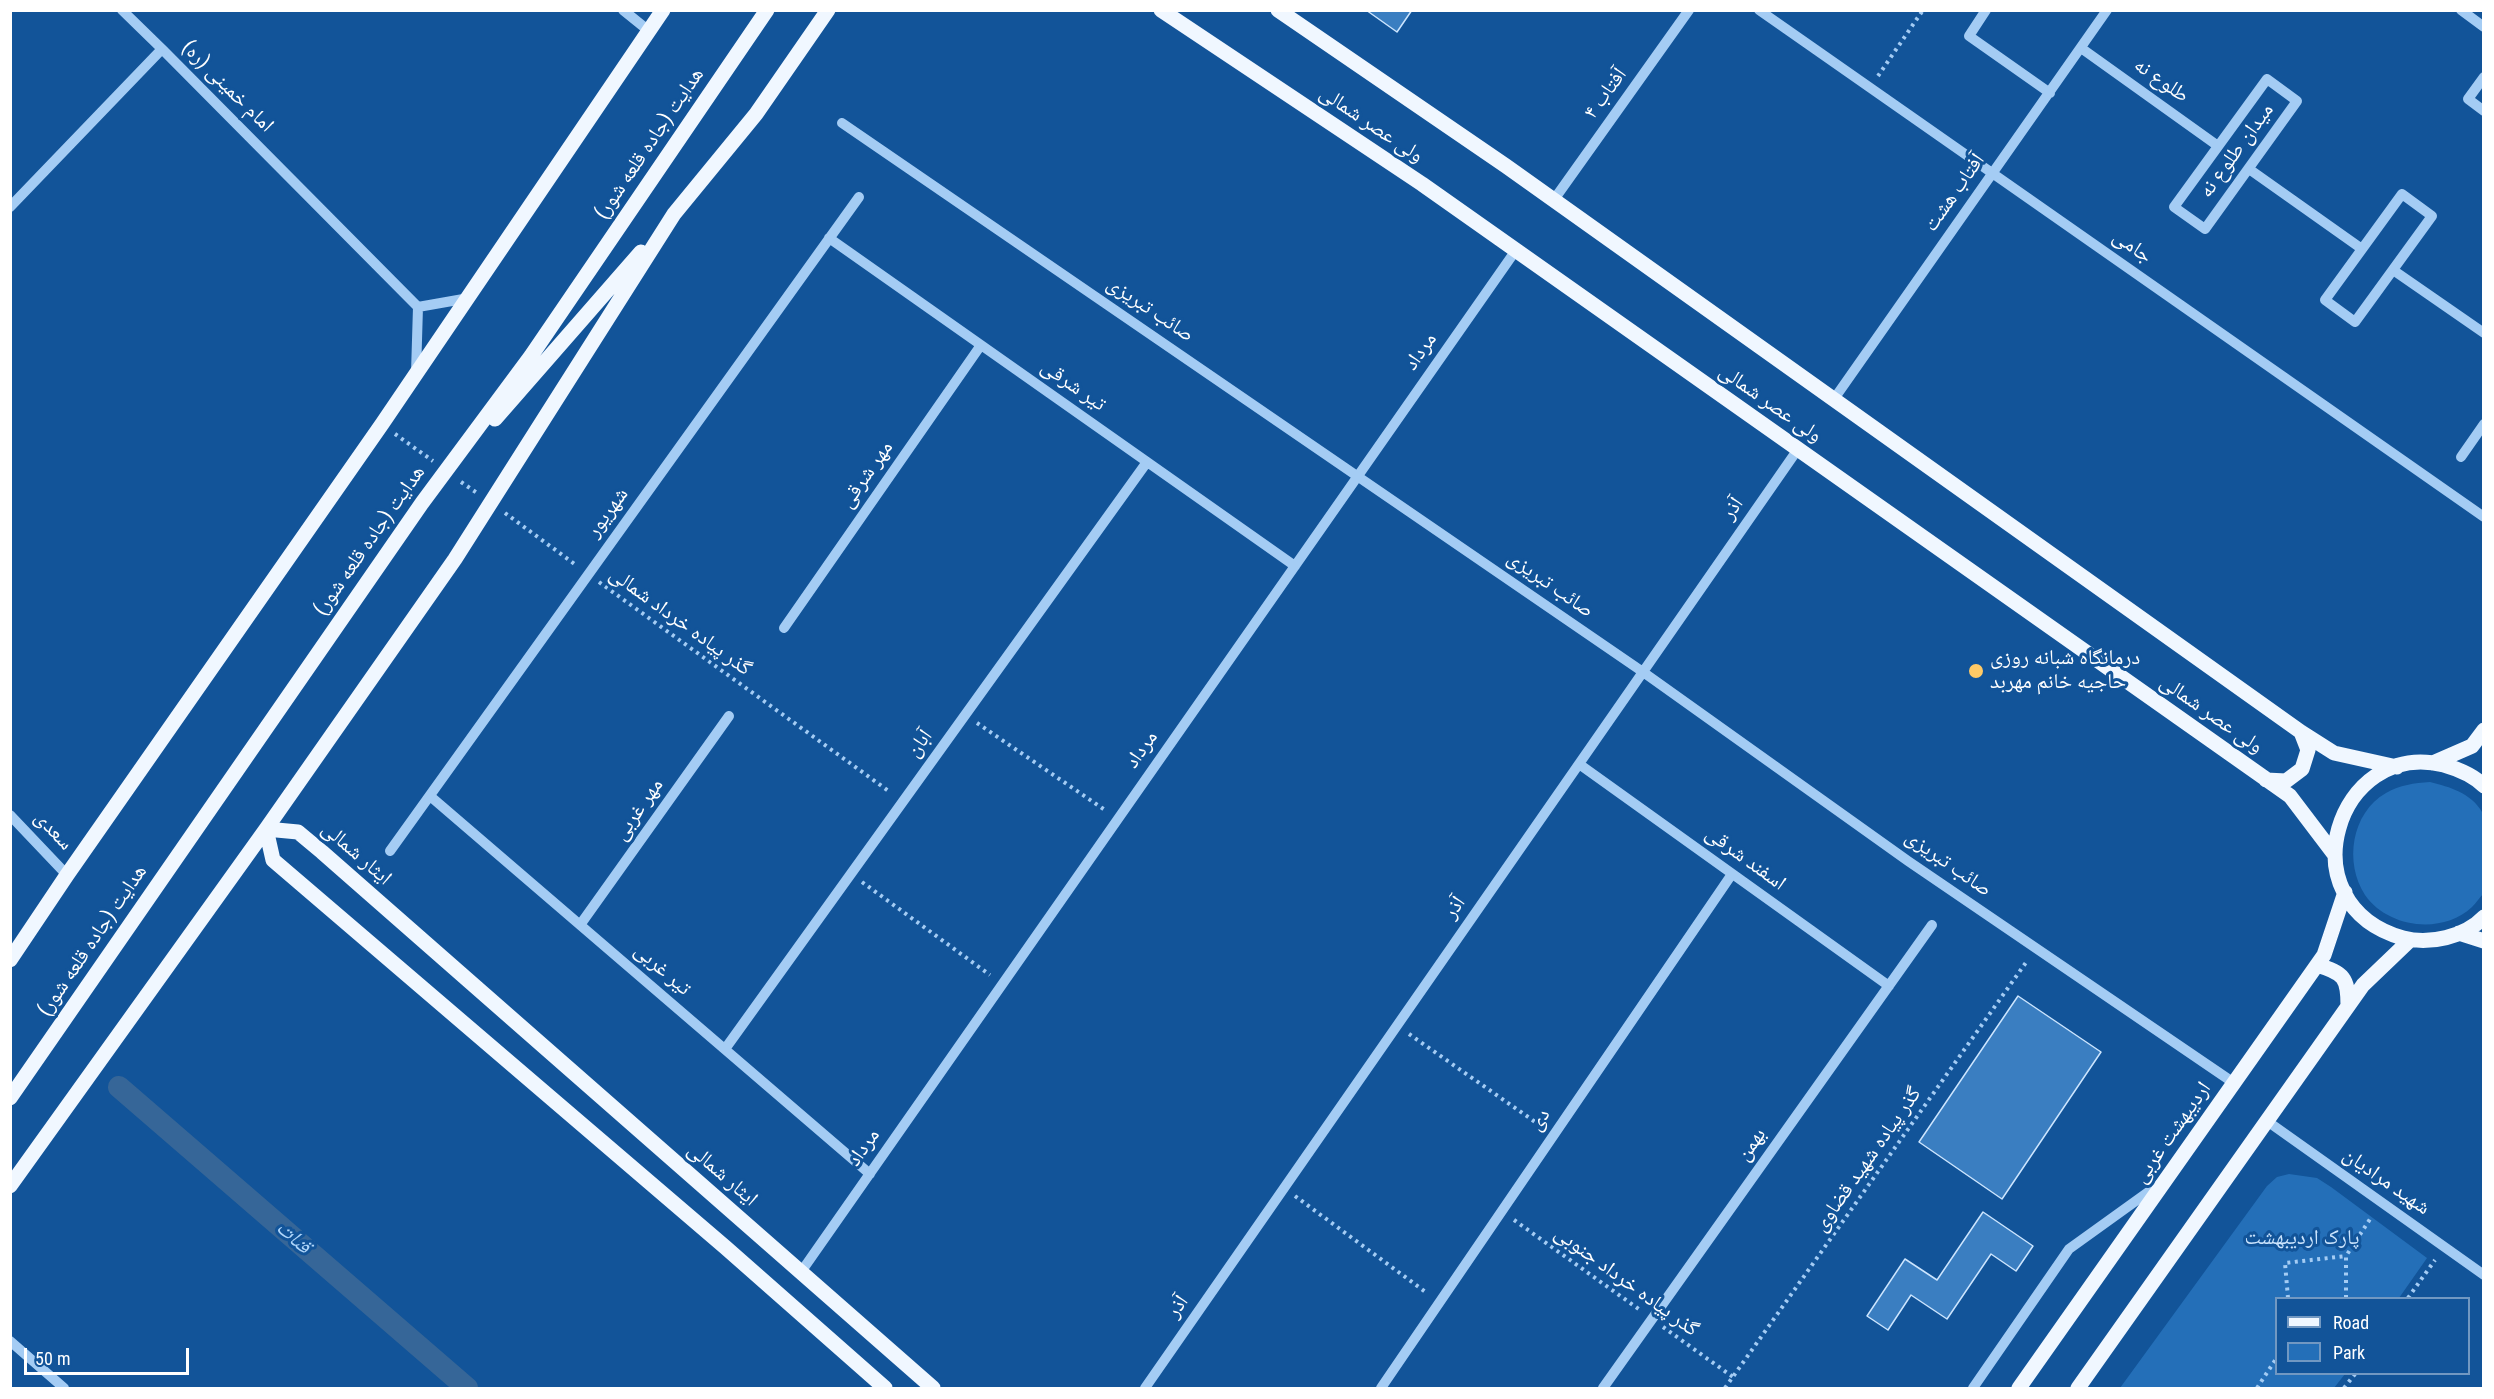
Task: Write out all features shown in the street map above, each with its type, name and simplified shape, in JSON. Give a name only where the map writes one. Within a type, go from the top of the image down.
[{"type":"main road","points":[[10,960],[67,874],[469,298],[663,10]]},
{"type":"main road","name":"هدایت (جاده قلعه شور)","points":[[10,1098],[422,503],[531,356],[767,10]]},
{"type":"main road","points":[[447,471],[674,214],[756,114],[828,10]]},
{"type":"main road","name":"ولی عصر شمالی","points":[[1161,10],[1422,184],[2290,796],[2334,854]]},
{"type":"main road","name":"ولی عصر شمالی","points":[[1278,10],[1554,201],[2301,732],[2334,753],[2397,767]]},
{"type":"main road","points":[[10,1186],[266,829],[455,560],[674,214]]},
{"type":"main road","points":[[2433,763],[2472,746],[2484,730]]},
{"type":"main road","points":[[2266,780],[2286,781],[2302,769],[2308,750],[2301,732]]},
{"type":"main road","points":[[2484,786],[2458,769],[2433,763],[2407,764],[2383,772],[2362,787],[2347,806],[2337,829],[2334,854],[2338,879],[2349,901],[2365,920],[2386,933],[2410,940],[2435,940],[2459,933],[2484,917]]},
{"type":"main road","points":[[266,829],[273,860],[725,1247],[885,1389]]},
{"type":"main road","name":"ایثار شمالی","points":[[266,829],[298,832],[322,852],[801,1272],[927,1387]]},
{"type":"main road","name":"اردیبهشت غربی","points":[[2019,1389],[2324,955],[2345,892]]},
{"type":"main road","points":[[2459,933],[2484,941]]},
{"type":"main road","points":[[2078,1389],[2348,1005],[2363,985],[2410,940]]},
{"type":"main road","points":[[2317,965],[2336,970],[2348,986],[2348,1005]]},
{"type":"street","points":[[122,10],[162,49]]},
{"type":"street","points":[[623,10],[649,31]]},
{"type":"street","name":"آفتاب ۴","points":[[1554,201],[1689,10]]},
{"type":"street","name":"جامی","points":[[1759,10],[2484,517]]},
{"type":"street","points":[[1986,10],[1969,36],[2049,93]]},
{"type":"street","points":[[2461,10],[2484,27]]},
{"type":"street","name":"آفتاب هشت","points":[[1834,399],[2104,12]]},
{"type":"street","name":"طلوع نه","points":[[2081,48],[2218,146]]},
{"type":"street","name":"امام خمینی (ره)","points":[[10,207],[162,49],[418,307]]},
{"type":"street","points":[[2484,77],[2468,99],[2484,111]]},
{"type":"street","name":"میدان طلوع نه","points":[[2266,79],[2297,101],[2205,229],[2174,207],[2218,146],[2266,79]]},
{"type":"street","name":"صائب تبریزی","points":[[842,123],[1643,672],[1908,861],[2234,1083]]},
{"type":"street","points":[[2249,169],[2362,249]]},
{"type":"street","points":[[2402,194],[2432,216],[2355,322],[2325,300],[2362,249],[2402,194]]},
{"type":"street","name":"شهریور","points":[[390,851],[859,196]]},
{"type":"street","name":"تیر شرقی","points":[[829,238],[1295,566]]},
{"type":"street","name":"مرداد","points":[[801,1272],[1516,250]]},
{"type":"street","points":[[2393,270],[2484,333]]},
{"type":"street","points":[[416,374],[418,307],[469,298]]},
{"type":"street","name":"مهر شرقی","points":[[784,628],[981,345]]},
{"type":"street","points":[[2461,457],[2484,424]]},
{"type":"street","name":"آذر","points":[[1145,1389],[1798,449]]},
{"type":"street","name":"آبان","points":[[725,1049],[1147,462]]},
{"type":"street","name":"مهر غربی","points":[[580,925],[729,716]]},
{"type":"street","name":"اسفند شرقی","points":[[1579,764],[1889,986]]},
{"type":"street","name":"تیر غربی","points":[[429,796],[870,1174]]},
{"type":"street","name":"سعدی","points":[[10,815],[67,874]]},
{"type":"street","name":"دی","points":[[1381,1389],[1732,874]]},
{"type":"street","name":"بهمن","points":[[1603,1389],[1932,925]]},
{"type":"street","name":"شهید مرادیان","points":[[2267,1121],[2484,1275]]},
{"type":"street","points":[[1973,1389],[2069,1249],[2166,1180]]},
{"type":"street","points":[[10,1341],[64,1389]]},
{"type":"path","points":[[1870,88],[1923,10]]},
{"type":"path","name":"گذر پیاده خرداد شمالی","points":[[382,424],[903,801]]},
{"type":"path","points":[[965,714],[1118,818]]},
{"type":"path","points":[[851,874],[1002,984]]},
{"type":"path","name":"گذر پیاده شهید قضاوی","points":[[1725,1389],[2036,948]]},
{"type":"path","points":[[1397,1026],[1554,1135]]},
{"type":"path","points":[[1284,1188],[1440,1302]]},
{"type":"path","points":[[2346,1297],[2346,1256],[2381,1203]]},
{"type":"path","name":"گذر پیاده خرداد جنوبی","points":[[1502,1211],[1733,1377]]},
{"type":"path","points":[[2409,1297],[2444,1247]]},
{"type":"path","points":[[2288,1297],[2284,1263],[2346,1256]]},
{"type":"path","points":[[2257,1389],[2275,1362]]},
{"type":"path","points":[[2344,1389],[2354,1375]]},
{"type":"green space","points":[[2430,782],[2466,795],[2482,812],[2485,838],[2484,893],[2472,907],[2460,916],[2446,922],[2416,924],[2387,915],[2365,895],[2354,868],[2354,840],[2358,826],[2374,802],[2397,788]]},
{"type":"green space","name":"پارک اردیبهشت","points":[[2289,1174],[2317,1178],[2427,1258],[2400,1297],[2275,1297],[2275,1375],[2344,1375],[2334,1388],[2120,1388],[2267,1186],[2277,1177]]},
{"type":"building","points":[[1366,10],[1412,10],[1397,32]]},
{"type":"building","points":[[2018,996],[2101,1052],[2002,1199],[1919,1142]]},
{"type":"building","points":[[1983,1212],[2033,1246],[2016,1271],[1991,1254],[1947,1319],[1911,1295],[1888,1330],[1867,1316],[1905,1259],[1937,1280]]},
{"type":"waterway","name":"قنات","points":[[119,1087],[467,1388]]},
{"type":"place","name":"درمانگاه شبانه‌ روزی حاجیه‌ خانم مهربد","points":[[1976,671]]}]
